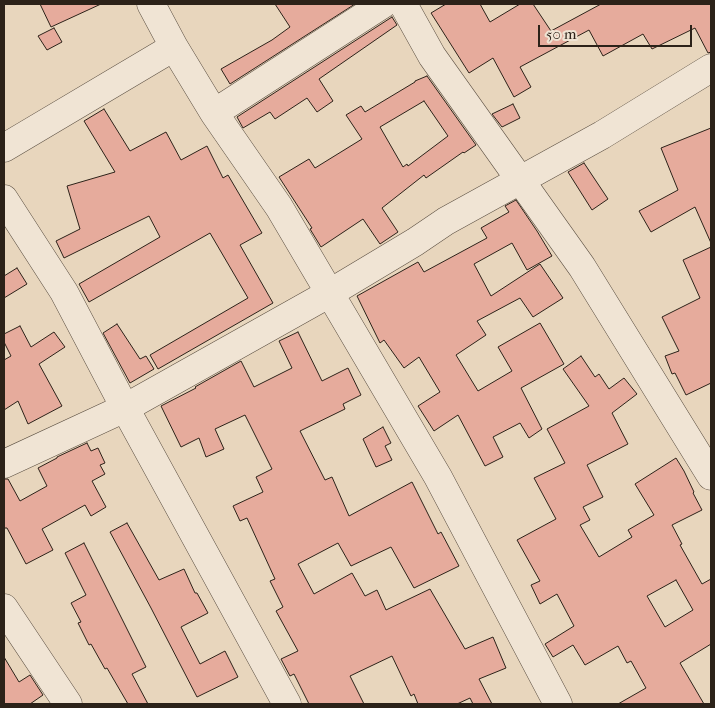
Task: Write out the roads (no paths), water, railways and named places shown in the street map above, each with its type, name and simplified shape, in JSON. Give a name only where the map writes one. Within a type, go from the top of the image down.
[{"type":"street","points":[[151,4],[174,47],[214,112],[279,207],[438,477],[558,704]]},
{"type":"street","points":[[214,112],[383,4]]},
{"type":"street","points":[[403,4],[432,56],[582,267],[711,476]]},
{"type":"street","points":[[4,148],[174,47]]},
{"type":"street","points":[[4,464],[125,408],[330,293],[446,221],[602,136],[711,68]]},
{"type":"street","points":[[4,199],[64,292],[125,408],[287,704]]},
{"type":"street","points":[[4,608],[68,704]]}]
